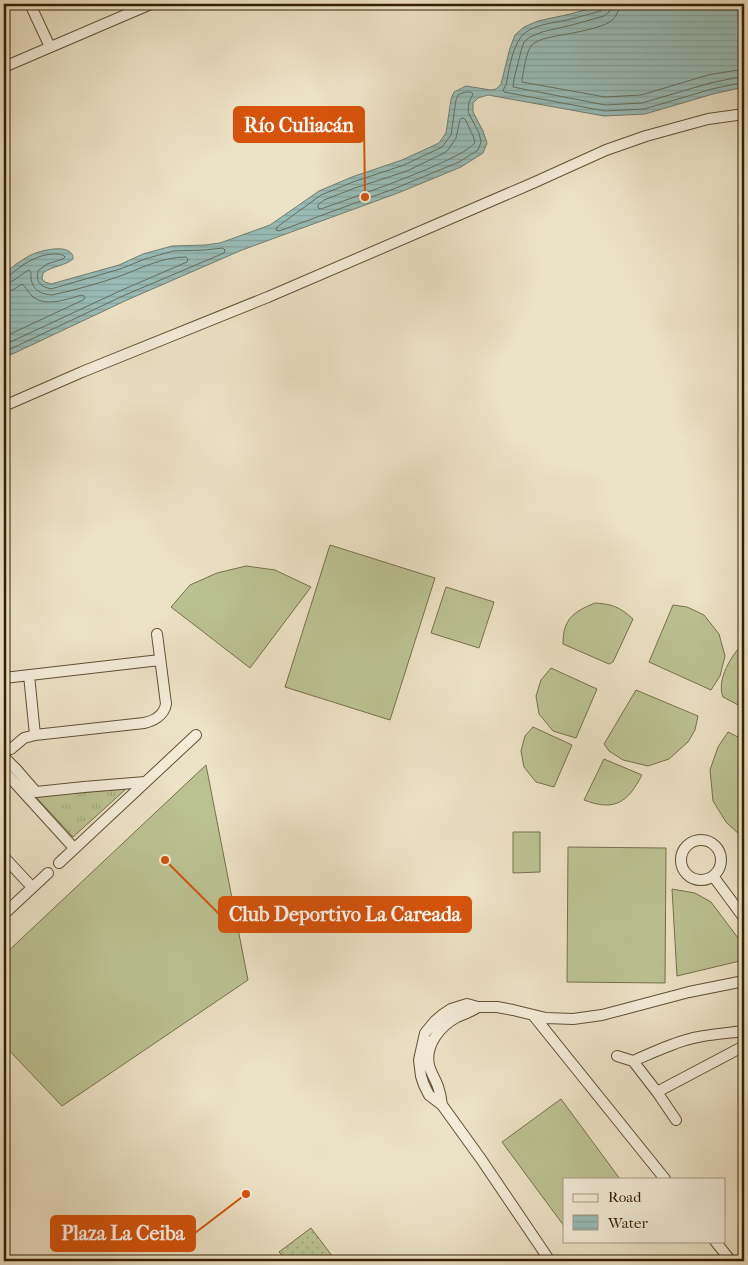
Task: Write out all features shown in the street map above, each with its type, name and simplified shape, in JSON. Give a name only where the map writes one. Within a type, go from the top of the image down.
[{"type":"street","points":[[30,4],[50,47]]},
{"type":"street","points":[[4,67],[151,4]]},
{"type":"street","points":[[4,406],[268,297],[606,150],[646,136],[708,119],[744,114]]},
{"type":"street","points":[[11,749],[24,738],[35,735],[144,723],[160,716],[166,704],[157,634]]},
{"type":"street","points":[[4,678],[160,660]]},
{"type":"street","points":[[29,675],[35,735]]},
{"type":"street","points":[[59,863],[196,735]]},
{"type":"street","points":[[4,757],[74,848]]},
{"type":"street","points":[[4,771],[33,795],[84,786],[144,782]]},
{"type":"street","points":[[706,840],[718,849],[721,855],[721,862],[719,869],[713,876],[703,880],[696,879],[685,871],[681,858],[686,846],[692,842],[706,840]]},
{"type":"street","points":[[4,857],[32,887]]},
{"type":"street","points":[[4,914],[48,873]]},
{"type":"street","points":[[713,876],[744,918]]},
{"type":"street","points":[[550,1261],[442,1106],[440,1090],[432,1077],[428,1063],[431,1044],[439,1031],[456,1018],[478,1007],[497,1007],[546,1018],[586,1018],[689,992],[744,981]]},
{"type":"street","points":[[533,1015],[664,1178]]},
{"type":"street","points":[[633,1061],[685,1040],[744,1031]]},
{"type":"street","points":[[657,1092],[744,1046]]},
{"type":"street","points":[[617,1056],[633,1061],[676,1120]]},
{"type":"street","points":[[716,1242],[731,1261]]},
{"type":"green space","points":[[330,545],[435,578],[390,720],[285,687]]},
{"type":"green space","points":[[246,566],[275,570],[311,587],[250,668],[171,607],[190,585],[217,573]]},
{"type":"green space","points":[[446,587],[494,602],[479,648],[431,633]]},
{"type":"green space","points":[[595,603],[616,607],[633,619],[613,662],[609,664],[563,644],[563,635],[567,622],[575,613]]},
{"type":"green space","points":[[673,605],[687,607],[704,615],[719,634],[725,656],[720,676],[711,690],[649,662]]},
{"type":"green space","points":[[744,642],[744,708],[723,697],[721,690],[726,668]]},
{"type":"green space","points":[[551,668],[597,689],[576,738],[553,731],[539,714],[536,696],[541,680]]},
{"type":"green space","points":[[636,690],[698,716],[695,730],[688,742],[669,759],[648,766],[623,760],[609,751],[604,744]]},
{"type":"green space","points":[[533,727],[572,745],[554,787],[536,782],[524,767],[521,751],[525,736]]},
{"type":"green space","points":[[728,732],[744,740],[744,837],[726,822],[713,801],[710,770],[718,747]]},
{"type":"green space","points":[[604,759],[642,775],[626,798],[619,802],[604,805],[584,800]]},
{"type":"green space","points":[[206,765],[248,980],[62,1106],[4,1045],[4,955]]},
{"type":"green space","points":[[126,789],[73,837],[35,796]]},
{"type":"green space","points":[[513,832],[540,832],[540,872],[513,873]]},
{"type":"green space","points":[[568,847],[666,848],[665,983],[567,982]]},
{"type":"green space","points":[[672,889],[695,893],[711,902],[744,946],[744,960],[677,976]]},
{"type":"green space","points":[[561,1099],[619,1178],[563,1178],[563,1225],[502,1142]]},
{"type":"green space","points":[[311,1228],[336,1261],[287,1261],[279,1252]]},
{"type":"water","points":[[608,4],[744,4],[744,87],[645,114],[604,116],[488,95],[478,98],[473,103],[473,112],[487,143],[483,153],[461,167],[398,193],[242,250],[127,300],[4,358],[4,275],[26,258],[38,252],[50,250],[62,249],[70,252],[73,259],[43,273],[42,279],[51,284],[119,265],[143,254],[172,246],[220,243],[270,225],[319,191],[352,177],[402,160],[439,143],[446,133],[451,99],[454,92],[466,86],[496,89],[501,84],[515,35],[524,27],[538,21]]},
{"type":"place","name":"Río Culiacán","points":[[365,197]]},
{"type":"place","name":"Club Deportivo La Careada","points":[[165,860]]},
{"type":"place","name":"Plaza La Ceiba","points":[[246,1194]]}]
